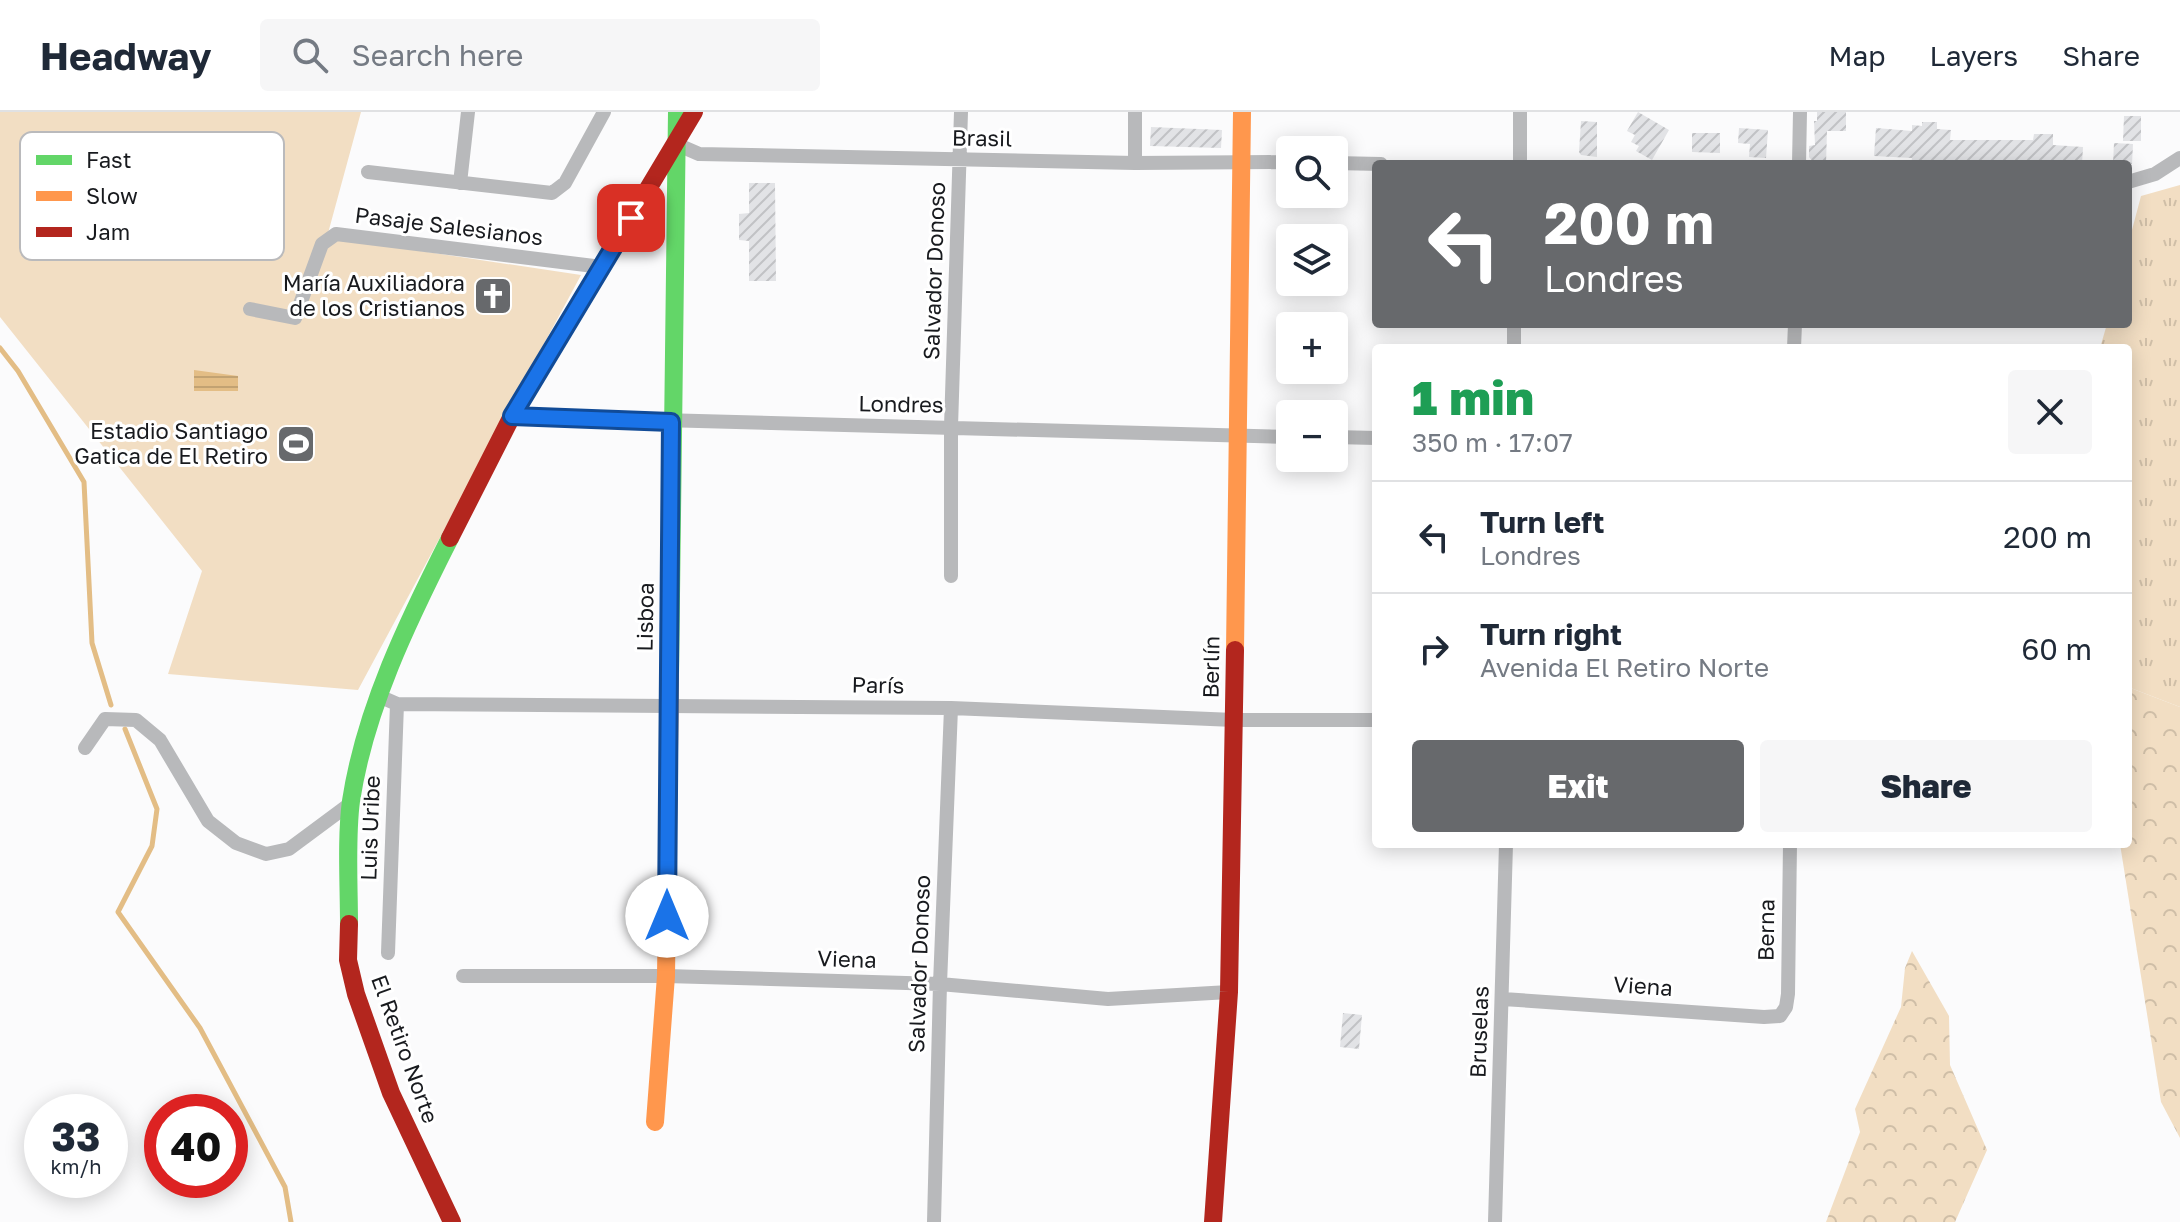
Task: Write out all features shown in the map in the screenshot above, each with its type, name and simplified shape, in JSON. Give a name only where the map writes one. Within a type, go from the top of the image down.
[{"type":"street","points":[[460,183],[468,112]]},
{"type":"street","points":[[368,172],[552,193],[565,183],[604,112]]},
{"type":"street","name":"Lisboa","points":[[655,1122],[666,976],[677,112]]},
{"type":"street","name":"El Retiro Norte","points":[[452,1222],[391,1093],[356,994],[348,960],[351,803],[370,718],[389,700],[426,585],[512,416],[694,112]]},
{"type":"street","name":"Salvador Donoso","points":[[951,576],[951,427],[961,112]]},
{"type":"street","points":[[1135,112],[1135,163]]},
{"type":"street","name":"Berlín","points":[[1213,1222],[1229,992],[1242,112]]},
{"type":"street","points":[[1520,112],[1520,160]]},
{"type":"street","points":[[1799,160],[1800,112]]},
{"type":"street","name":"Brasil","points":[[676,144],[699,154],[1135,163],[1276,162]]},
{"type":"street","points":[[2132,181],[2155,174],[2180,158]]},
{"type":"street","points":[[1348,163],[1372,164]]},
{"type":"street","name":"Pasaje Salesianos","points":[[250,309],[295,318],[322,244],[336,234],[602,267]]},
{"type":"street","name":"Londres","points":[[512,416],[1276,437]]},
{"type":"street","points":[[1348,437],[1372,438]]},
{"type":"street","name":"París","points":[[389,700],[951,708],[1234,720],[1372,720]]},
{"type":"street","name":"Luis Uribe","points":[[388,953],[389,700]]},
{"type":"street","name":"Salvador Donoso","points":[[934,1222],[951,708]]},
{"type":"street","points":[[85,748],[105,719],[136,720],[160,740],[208,821],[236,843],[266,854],[289,849],[351,803]]},
{"type":"street","name":"Bruselas","points":[[1495,1222],[1506,848]]},
{"type":"street","name":"Berna","points":[[1780,1016],[1786,1007],[1788,994],[1790,848]]},
{"type":"street","name":"Viena","points":[[463,976],[666,976],[940,984],[1108,999],[1229,992]]},
{"type":"street","name":"Viena","points":[[1503,999],[1780,1016]]},
{"type":"green space","name":"Estadio Santiago Gatica de El Retiro","points":[[0,112],[361,112],[327,237],[581,275],[358,690],[168,674],[202,571],[0,317]]},
{"type":"green space","points":[[2180,185],[2180,707],[2132,689],[2132,344],[2101,344],[2106,328],[2132,328],[2132,230],[2141,196]]},
{"type":"green space","points":[[2132,689],[2180,707],[2180,1138],[2161,1102],[2121,848],[2132,848]]},
{"type":"green space","points":[[1912,951],[1949,1016],[1950,1065],[1987,1150],[1955,1222],[1826,1222],[1860,1132],[1855,1109],[1901,1007],[1905,968]]},
{"type":"shaded area","points":[[194,370],[238,376],[238,391],[194,391]]},
{"type":"building","points":[[1638,112],[1669,130],[1652,160],[1636,151],[1639,146],[1631,142],[1635,135],[1627,131]]},
{"type":"building","points":[[1817,112],[1846,112],[1846,131],[1827,131],[1826,160],[1812,160],[1809,157],[1809,146],[1815,145],[1814,121],[1817,121]]},
{"type":"building","points":[[2124,116],[2141,116],[2141,141],[2123,141]]},
{"type":"building","points":[[1581,121],[1597,122],[1597,157],[1579,152]]},
{"type":"building","points":[[1922,122],[1937,122],[1937,129],[1951,130],[1950,140],[2033,140],[2034,134],[2053,134],[2053,145],[2083,147],[2082,160],[1912,160],[1874,156],[1876,128],[1912,131],[1912,125],[1922,126]]},
{"type":"building","points":[[1151,127],[1222,130],[1221,148],[1150,146]]},
{"type":"building","points":[[1739,128],[1768,130],[1766,158],[1749,157],[1750,144],[1738,143]]},
{"type":"building","points":[[1692,133],[1720,133],[1720,153],[1692,152]]},
{"type":"building","points":[[2114,143],[2133,144],[2132,164],[2132,160],[2113,160]]},
{"type":"building","points":[[749,183],[775,183],[776,281],[749,281],[749,241],[739,240],[739,214],[749,213]]},
{"type":"building","points":[[1343,1013],[1362,1015],[1359,1049],[1340,1047]]},
{"type":"waterway","points":[[0,348],[18,371],[84,482],[92,643],[111,705]]},
{"type":"waterway","points":[[125,729],[157,809],[152,846],[118,912],[200,1028],[285,1187],[291,1222]]},
{"type":"traffic: fast","points":[[670,675],[677,112]]},
{"type":"traffic: fast","points":[[349,924],[351,801],[366,733],[390,666],[450,538]]},
{"type":"traffic: slow","points":[[1235,650],[1242,112]]},
{"type":"traffic: slow","points":[[655,1122],[666,976],[670,675]]},
{"type":"traffic: jam","points":[[450,538],[512,416],[694,112]]},
{"type":"traffic: jam","points":[[1213,1222],[1229,992],[1235,650]]},
{"type":"traffic: jam","points":[[349,924],[348,960],[356,994],[391,1093],[452,1222]]},
{"type":"place","name":"María Auxiliadora de los Cristianos","points":[[493,296]]},
{"type":"place","name":"Estadio Santiago Gatica de El Retiro","points":[[296,444]]},
{"type":"route","points":[[631,218],[512,416],[671,422],[667,916]]}]
